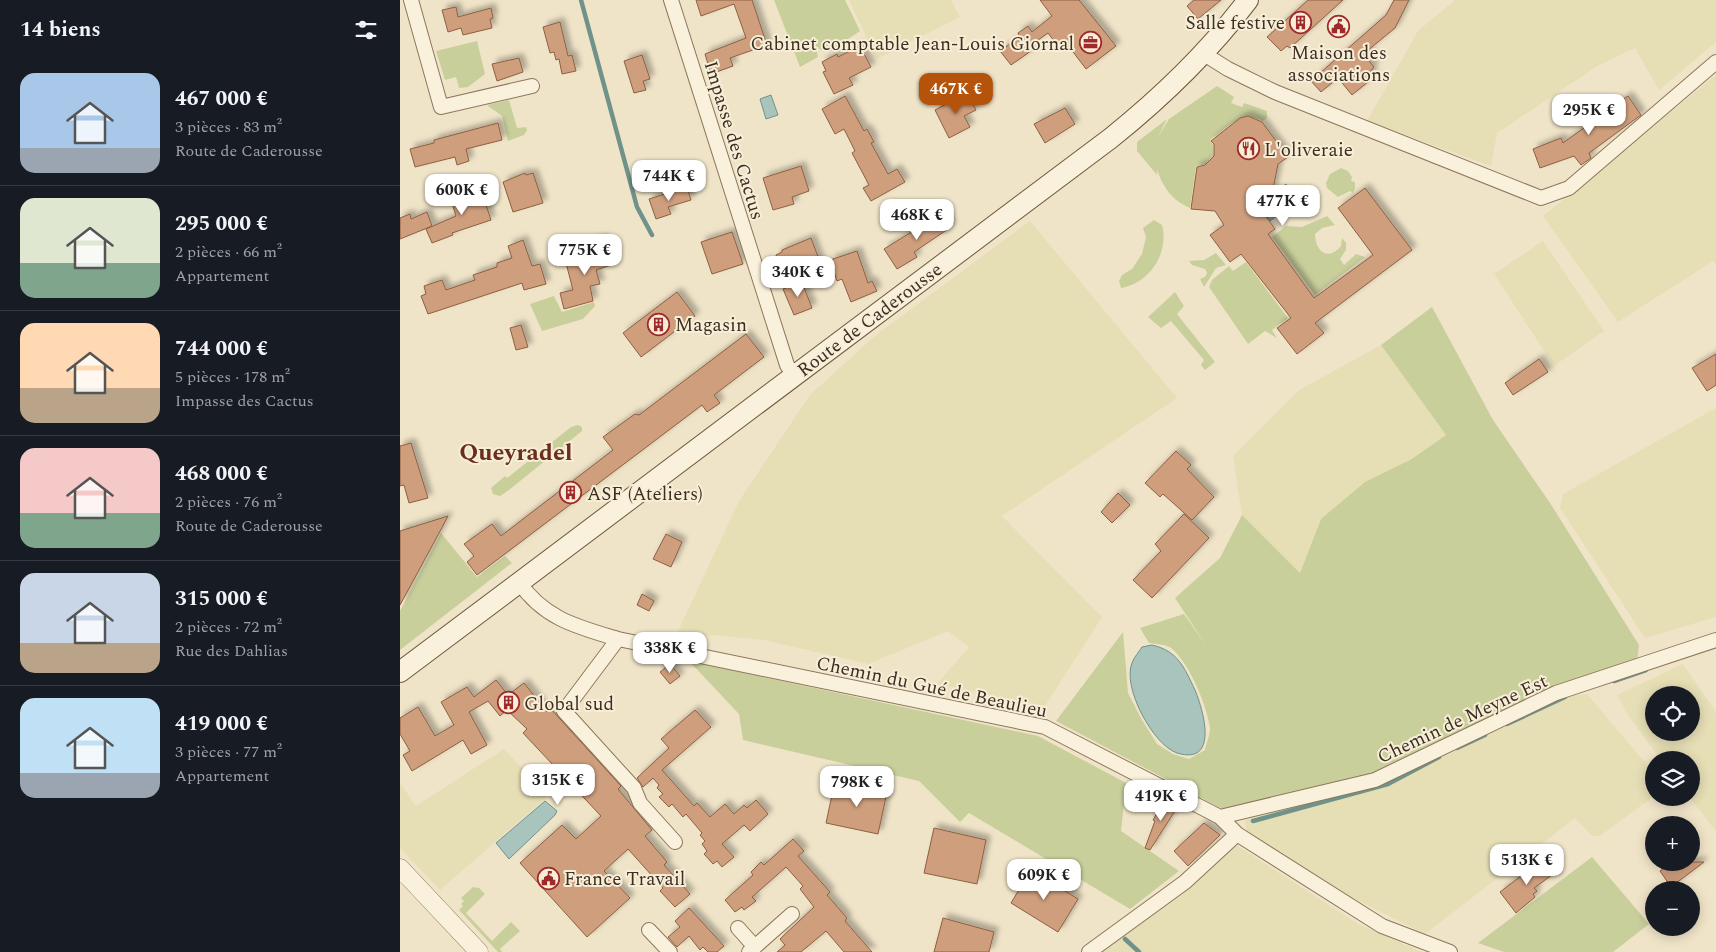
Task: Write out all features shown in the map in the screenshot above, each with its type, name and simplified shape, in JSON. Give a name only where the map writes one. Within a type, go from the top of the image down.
[{"type":"main road","name":"Route de Caderousse","points":[[400,672],[1111,138],[1170,89],[1204,54],[1248,0]]},
{"type":"street","points":[[411,0],[441,107],[532,86]]},
{"type":"street","name":"Impasse des Cactus","points":[[671,0],[729,187],[788,365],[794,376]]},
{"type":"street","points":[[1204,54],[1228,70],[1275,92],[1541,198],[1569,188],[1716,62]]},
{"type":"street","name":"Chemin du Gué de Beaulieu","points":[[519,582],[536,604],[553,615],[576,627],[618,639],[1045,727],[1220,817],[1237,834],[1382,926],[1450,952]]},
{"type":"street","points":[[618,639],[564,711],[634,788],[640,803],[675,842]]},
{"type":"street","name":"Chemin de Meyne Est","points":[[1220,817],[1375,780],[1556,693],[1716,640]]},
{"type":"street","points":[[1089,952],[1185,882],[1237,834]]},
{"type":"street","points":[[400,868],[479,952]]},
{"type":"street","points":[[738,928],[752,949],[792,914]]},
{"type":"street","points":[[649,930],[670,952]]},
{"type":"shaded area","points":[[849,0],[951,0],[960,17],[877,59]]},
{"type":"shaded area","points":[[1455,0],[1716,0],[1716,42],[1659,90],[1635,48],[1599,65],[1497,133],[1491,166],[1367,121],[1418,31]]},
{"type":"shaded area","points":[[1716,75],[1716,264],[1713,261],[1618,322],[1543,216]]},
{"type":"shaded area","points":[[1030,221],[1177,398],[1002,516],[1102,617],[1045,706],[937,684],[969,647],[948,631],[868,664],[764,640],[712,635],[674,640],[739,501],[810,395],[876,335]]},
{"type":"shaded area","points":[[1543,241],[1604,331],[1554,366],[1494,274]]},
{"type":"shaded area","points":[[1381,345],[1446,435],[1321,519],[1300,573],[1242,515],[1233,456],[1299,390]]},
{"type":"shaded area","points":[[1716,408],[1716,617],[1645,638],[1560,508],[1563,494]]},
{"type":"shaded area","points":[[1683,664],[1698,686],[1645,686],[1645,738],[1628,715],[1617,695]]},
{"type":"shaded area","points":[[1700,689],[1716,712],[1716,831],[1696,806],[1700,806],[1700,751],[1654,751],[1647,741],[1700,741]]},
{"type":"shaded area","points":[[1587,694],[1645,762],[1645,803],[1600,836],[1592,836],[1575,818],[1425,934],[1325,884],[1247,834],[1245,820],[1375,784],[1555,697]]},
{"type":"shaded area","points":[[504,749],[548,796],[440,890],[400,848],[400,783],[416,806]]},
{"type":"shaded area","points":[[1236,845],[1358,924],[1422,952],[1100,952]]},
{"type":"green space","points":[[774,0],[845,0],[860,31],[829,52],[816,48],[818,57],[800,67]]},
{"type":"green space","points":[[477,41],[485,74],[468,87],[459,88],[456,77],[445,80],[436,51]]},
{"type":"green space","points":[[1217,86],[1234,97],[1231,103],[1242,107],[1244,103],[1267,111],[1267,118],[1263,121],[1248,117],[1241,119],[1210,140],[1213,145],[1213,155],[1205,164],[1196,166],[1190,208],[1169,193],[1157,170],[1157,175],[1137,151],[1137,142],[1167,119],[1158,137],[1169,119]]},
{"type":"green space","points":[[509,100],[517,128],[526,127],[527,130],[524,135],[508,141],[502,116],[487,105]]},
{"type":"green space","points":[[1341,168],[1348,171],[1352,177],[1351,181],[1355,182],[1355,188],[1353,193],[1350,191],[1338,197],[1327,188],[1326,183],[1330,174]]},
{"type":"green space","points":[[1327,216],[1335,225],[1322,228],[1315,234],[1317,245],[1320,249],[1327,254],[1336,251],[1341,246],[1342,238],[1346,243],[1346,250],[1340,259],[1344,265],[1356,254],[1365,257],[1315,295],[1272,237],[1286,226],[1302,227]]},
{"type":"green space","points":[[1154,220],[1162,225],[1163,229],[1162,249],[1159,258],[1148,274],[1131,285],[1121,288],[1119,281],[1122,275],[1132,269],[1142,254],[1146,237],[1143,228]]},
{"type":"green space","points":[[1216,253],[1226,265],[1216,268],[1204,287],[1200,279],[1205,277],[1207,273],[1205,269],[1192,265],[1189,261],[1204,260]]},
{"type":"green space","points":[[1246,262],[1288,318],[1272,330],[1277,338],[1265,331],[1248,344],[1209,287],[1212,280],[1229,266],[1233,271]]},
{"type":"green space","points":[[1175,292],[1184,306],[1177,314],[1215,362],[1205,370],[1201,365],[1204,360],[1171,321],[1161,328],[1148,317]]},
{"type":"green space","points":[[554,296],[562,312],[594,302],[595,306],[583,319],[542,331],[530,304]]},
{"type":"green space","points":[[1432,307],[1493,420],[1552,506],[1639,645],[1637,662],[1377,774],[1228,812],[1056,721],[1123,632],[1128,693],[1157,744],[1173,754],[1189,759],[1205,750],[1210,728],[1196,685],[1178,655],[1169,647],[1149,643],[1140,628],[1184,614],[1206,645],[1175,598],[1220,558],[1242,515],[1300,573],[1321,519],[1365,482],[1410,460],[1446,435],[1381,345]]},
{"type":"green space","points":[[578,425],[582,427],[582,431],[509,490],[500,496],[493,494],[491,488],[505,476],[507,478],[571,427]]},
{"type":"green space","points":[[441,533],[477,577],[505,556],[512,563],[400,650],[400,611]]},
{"type":"green space","points":[[689,661],[1038,736],[1126,783],[1121,831],[1179,871],[1130,909],[969,813],[960,822],[919,781],[743,740],[739,714]]},
{"type":"green space","points":[[1592,857],[1645,919],[1645,927],[1613,952],[1504,952],[1478,943]]},
{"type":"green space","points":[[473,887],[479,888],[485,894],[466,913],[492,941],[511,922],[520,931],[500,949],[502,952],[498,952],[459,910],[463,906],[461,904],[464,901],[461,898]]},
{"type":"water","points":[[771,95],[778,115],[766,119],[760,99]]},
{"type":"water","points":[[1286,184],[1297,200],[1270,221],[1258,205]]},
{"type":"water","points":[[1152,645],[1168,651],[1179,661],[1195,690],[1202,710],[1205,734],[1204,744],[1199,751],[1190,755],[1177,753],[1158,739],[1142,714],[1131,686],[1130,673],[1135,657],[1142,647]]},
{"type":"water","points":[[545,801],[557,811],[555,815],[509,859],[496,843]]},
{"type":"building","points":[[696,0],[752,0],[767,45],[730,58],[733,66],[711,74],[705,54],[746,38],[734,4],[701,16]]},
{"type":"building","points":[[1040,0],[1079,0],[1116,46],[1086,69],[1064,40],[1057,45],[1048,33],[1028,47],[1031,51],[1011,65],[1000,51],[1020,37],[1018,33],[1028,26],[1032,32],[1052,16]]},
{"type":"building","points":[[1194,0],[1221,0],[1198,19],[1187,6]]},
{"type":"building","name":"Salle festive","points":[[1308,0],[1343,0],[1290,48],[1287,46],[1281,51],[1267,37]]},
{"type":"building","points":[[1394,0],[1409,0],[1395,28],[1367,51],[1373,58],[1369,61],[1374,67],[1370,72],[1374,77],[1352,95],[1338,78],[1321,92],[1311,81],[1386,15]]},
{"type":"building","points":[[456,7],[458,17],[491,8],[493,18],[490,19],[492,28],[463,35],[461,28],[448,32],[442,10]]},
{"type":"building","points":[[560,22],[568,56],[572,55],[576,71],[562,74],[559,59],[556,60],[554,52],[550,53],[543,27]]},
{"type":"building","points":[[860,46],[871,67],[849,78],[853,85],[834,94],[823,72],[826,71],[822,62],[837,54],[838,57]]},
{"type":"building","points":[[642,55],[650,79],[643,81],[646,90],[634,93],[624,61]]},
{"type":"building","points":[[519,58],[523,72],[497,81],[492,64]]},
{"type":"building","points":[[967,93],[976,110],[964,116],[970,127],[949,138],[935,110]]},
{"type":"building","points":[[845,96],[864,131],[867,129],[874,142],[871,143],[888,174],[897,169],[905,182],[871,201],[863,188],[869,185],[852,153],[855,151],[844,129],[835,134],[822,109]]},
{"type":"building","points":[[1628,96],[1641,115],[1589,153],[1591,158],[1581,165],[1574,156],[1540,168],[1533,149],[1561,138],[1563,143]]},
{"type":"building","points":[[1065,108],[1075,124],[1045,143],[1034,124]]},
{"type":"building","points":[[1248,116],[1262,122],[1288,157],[1278,164],[1272,194],[1257,204],[1275,229],[1268,234],[1314,298],[1373,255],[1338,208],[1365,188],[1412,250],[1315,323],[1324,333],[1297,354],[1277,328],[1291,318],[1241,254],[1230,262],[1210,235],[1224,225],[1215,211],[1191,209],[1197,167],[1205,165],[1214,156],[1214,144],[1211,141],[1240,118]]},
{"type":"building","points":[[498,123],[502,140],[466,149],[469,161],[457,165],[455,157],[415,167],[410,149],[434,143],[434,140]]},
{"type":"building","points":[[801,166],[809,191],[792,197],[794,204],[773,210],[763,178]]},
{"type":"building","points":[[525,173],[526,175],[533,173],[543,203],[513,212],[503,182]]},
{"type":"building","points":[[687,187],[691,200],[668,207],[671,214],[656,219],[649,199]]},
{"type":"building","points":[[473,190],[474,192],[481,190],[491,220],[452,233],[453,235],[432,243],[426,229],[456,216],[451,200]]},
{"type":"building","points":[[427,212],[432,226],[400,239],[400,218],[410,214],[411,219]]},
{"type":"building","points":[[944,212],[951,227],[914,252],[917,257],[897,269],[884,249]]},
{"type":"building","points":[[732,232],[743,264],[712,274],[701,242]]},
{"type":"building","points":[[811,238],[820,262],[800,270],[796,260],[780,266],[776,255],[782,252],[782,250]]},
{"type":"building","points":[[603,239],[611,265],[596,270],[600,284],[590,286],[593,301],[564,309],[560,293],[573,290],[566,263],[595,254],[591,243]]},
{"type":"building","points":[[523,240],[532,266],[540,264],[546,284],[524,290],[522,283],[428,314],[421,296],[426,294],[424,286],[442,280],[446,290],[475,280],[473,275],[497,267],[497,263],[512,258],[508,246]]},
{"type":"building","points":[[857,251],[868,283],[872,281],[877,291],[851,302],[842,279],[837,281],[830,260]]},
{"type":"building","points":[[802,282],[812,308],[794,315],[783,289]]},
{"type":"building","name":"Magasin","points":[[677,292],[695,316],[641,357],[623,333]]},
{"type":"building","points":[[521,325],[528,347],[516,350],[510,328]]},
{"type":"building","name":"ASF (Ateliers)","points":[[746,334],[764,357],[714,395],[720,403],[707,412],[702,405],[477,575],[467,562],[474,556],[464,544],[492,524],[501,536],[613,450],[603,437],[635,414],[639,415]]},
{"type":"building","points":[[1716,354],[1716,385],[1707,391],[1692,368]]},
{"type":"building","points":[[1539,359],[1548,372],[1513,395],[1505,383]]},
{"type":"building","points":[[411,443],[428,498],[409,503],[404,485],[400,486],[400,446]]},
{"type":"building","points":[[1176,451],[1191,465],[1187,469],[1214,497],[1192,520],[1163,494],[1160,497],[1145,483]]},
{"type":"building","points":[[1118,493],[1130,505],[1112,523],[1101,512]]},
{"type":"building","points":[[1184,514],[1209,538],[1152,598],[1133,580],[1161,551],[1155,544]]},
{"type":"building","points":[[448,516],[438,535],[400,605],[400,531]]},
{"type":"building","points":[[666,534],[682,542],[671,567],[653,559]]},
{"type":"building","points":[[642,594],[654,601],[649,611],[637,605]]},
{"type":"building","points":[[670,664],[680,676],[670,684],[660,672]]},
{"type":"building","points":[[496,680],[508,695],[524,683],[547,712],[550,708],[621,786],[618,789],[652,830],[645,836],[667,862],[664,865],[690,894],[675,907],[660,891],[663,888],[628,849],[604,871],[630,898],[587,937],[520,863],[562,825],[576,839],[601,816],[523,733],[527,729],[507,710],[500,716],[488,701],[469,712],[487,745],[471,754],[463,740],[412,771],[403,755],[410,751],[400,734],[400,718],[418,707],[435,736],[454,725],[441,702],[467,687],[474,697]]},
{"type":"building","points":[[695,710],[711,727],[662,770],[694,806],[697,803],[710,817],[725,804],[734,814],[744,805],[747,808],[756,800],[768,814],[750,831],[744,825],[722,844],[734,857],[722,867],[717,861],[713,864],[704,854],[707,851],[702,844],[705,841],[700,835],[702,833],[686,814],[683,817],[672,804],[669,807],[659,797],[663,794],[657,788],[659,785],[653,778],[643,787],[637,778],[669,748],[661,739]]},
{"type":"building","points":[[835,781],[887,792],[878,834],[826,823]]},
{"type":"building","points":[[1165,799],[1178,806],[1150,850],[1145,848],[1155,821],[1153,820]]},
{"type":"building","points":[[1204,823],[1220,835],[1188,866],[1174,851]]},
{"type":"building","points":[[934,828],[986,840],[977,884],[924,873]]},
{"type":"building","points":[[793,839],[804,851],[798,856],[830,892],[827,895],[847,918],[845,921],[872,952],[844,952],[826,931],[801,952],[777,952],[785,945],[780,939],[814,907],[800,889],[803,886],[786,867],[752,897],[756,901],[744,910],[742,907],[735,912],[725,900],[753,875],[751,872],[761,862],[764,865]]},
{"type":"building","points":[[1547,859],[1556,872],[1534,888],[1537,891],[1533,894],[1535,897],[1516,913],[1500,892],[1538,863],[1539,865]]},
{"type":"building","points":[[1031,870],[1078,899],[1058,932],[1011,903]]},
{"type":"building","points":[[1660,871],[1692,871],[1679,881],[1667,881]]},
{"type":"building","points":[[689,908],[724,946],[717,952],[708,952],[703,947],[700,950],[689,936],[677,947],[668,937],[680,927],[675,921]]},
{"type":"building","points":[[943,918],[994,932],[989,952],[934,952]]},
{"type":"waterway","points":[[581,0],[637,207],[652,235]]},
{"type":"waterway","points":[[1614,681],[1646,670]]},
{"type":"waterway","points":[[1507,724],[1565,697]]},
{"type":"waterway","points":[[1457,748],[1485,735]]},
{"type":"waterway","points":[[1253,821],[1388,784],[1439,757]]},
{"type":"waterway","points":[[1125,939],[1139,952]]},
{"type":"place","name":"Salle festive","points":[[1301,22]]},
{"type":"place","name":"Maison des associations","points":[[1339,26]]},
{"type":"place","name":"Cabinet comptable Jean-Louis Giornal","points":[[1090,43]]},
{"type":"place","name":"L'oliveraie","points":[[1248,149]]},
{"type":"place","name":"Magasin","points":[[659,324]]},
{"type":"place","name":"ASF (Ateliers)","points":[[571,493]]},
{"type":"place","name":"Global sud","points":[[508,703]]},
{"type":"place","name":"France Travail","points":[[548,878]]},
{"type":"district","name":"Queyradel","points":[[516,452]]}]
